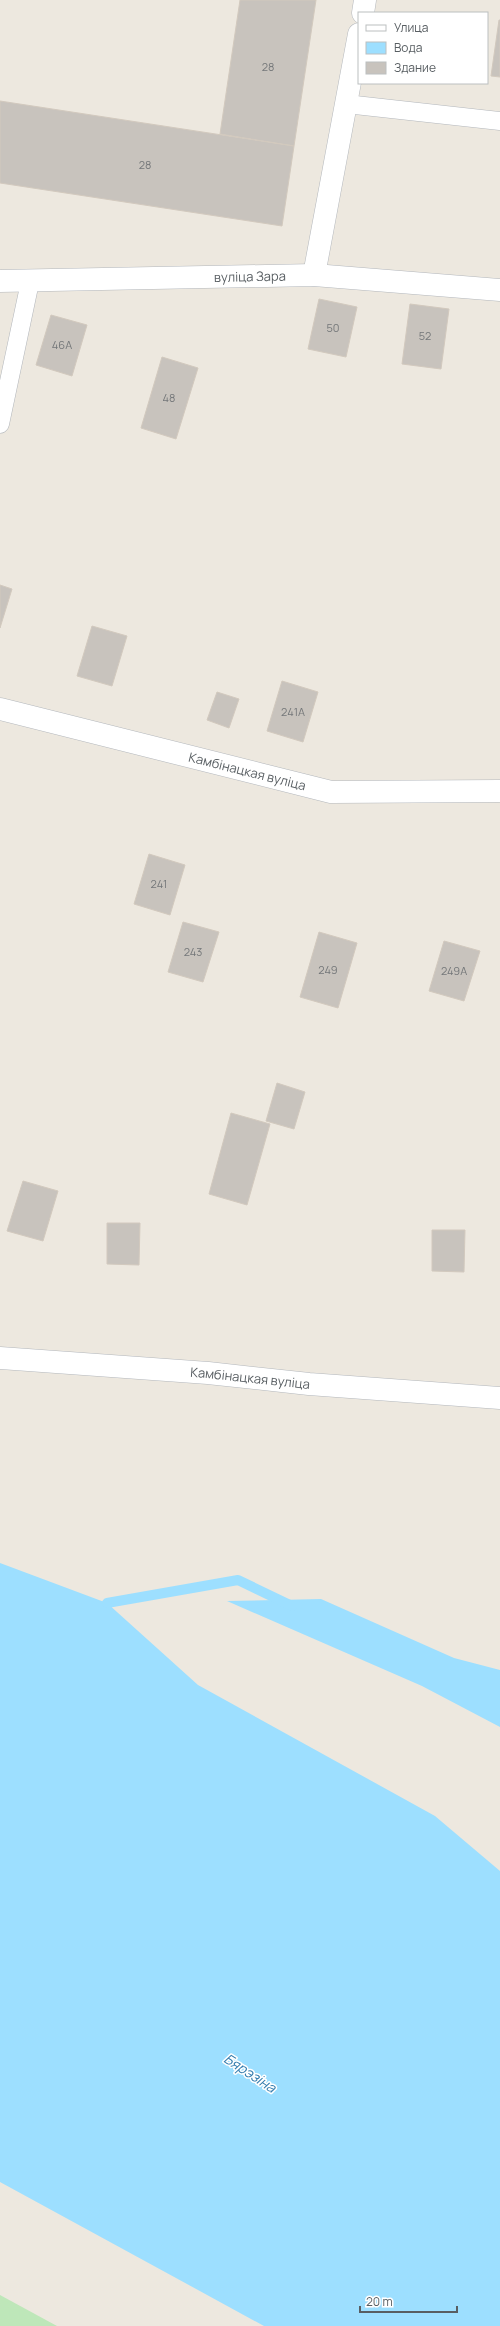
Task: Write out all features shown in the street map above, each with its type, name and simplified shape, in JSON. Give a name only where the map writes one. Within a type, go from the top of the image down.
[{"type":"street","points":[[363,12],[365,0]]},
{"type":"street","points":[[314,275],[358,39]]},
{"type":"street","name":"вуліца Зара","points":[[0,281],[30,282],[314,275],[500,290]]},
{"type":"street","name":"Камбінацкая вуліца","points":[[0,709],[331,792],[500,791]]},
{"type":"street","name":"Камбінацкая вуліца","points":[[0,1358],[208,1373],[309,1384],[500,1398]]},
{"type":"lane","points":[[346,104],[500,121]]},
{"type":"lane","points":[[0,424],[30,282]]},
{"type":"green space","points":[[0,2295],[57,2326],[0,2326]]},
{"type":"water","name":"Бярэзіна","points":[[0,1563],[107,1603],[198,1685],[435,1816],[500,1871],[500,2326],[264,2326],[0,2182]]},
{"type":"water","points":[[321,1599],[454,1658],[500,1670],[500,1727],[422,1686],[227,1601]]},
{"type":"building","points":[[240,0],[316,0],[294,146],[220,134]]},
{"type":"building","points":[[500,20],[500,77],[491,76]]},
{"type":"building","points":[[0,101],[294,146],[282,226],[0,183]]},
{"type":"building","points":[[319,299],[357,307],[346,357],[308,349]]},
{"type":"building","points":[[410,304],[449,309],[441,369],[402,364]]},
{"type":"building","points":[[51,315],[87,325],[72,376],[36,365]]},
{"type":"building","points":[[162,357],[198,368],[176,439],[141,428]]},
{"type":"building","points":[[0,585],[12,589],[0,628]]},
{"type":"building","points":[[92,626],[127,636],[112,686],[77,676]]},
{"type":"building","points":[[282,681],[318,692],[303,742],[267,731]]},
{"type":"building","points":[[217,692],[239,699],[229,728],[207,720]]},
{"type":"building","points":[[149,854],[185,865],[170,915],[134,904]]},
{"type":"building","points":[[183,922],[219,932],[203,982],[168,972]]},
{"type":"building","points":[[319,932],[357,943],[338,1008],[300,997]]},
{"type":"building","points":[[444,941],[480,951],[464,1001],[429,991]]},
{"type":"building","points":[[277,1083],[305,1092],[294,1129],[266,1121]]},
{"type":"building","points":[[231,1113],[270,1124],[247,1205],[209,1194]]},
{"type":"building","points":[[23,1181],[58,1191],[43,1241],[7,1231]]},
{"type":"building","points":[[107,1223],[140,1223],[139,1265],[107,1264]]},
{"type":"building","points":[[432,1230],[465,1230],[464,1272],[432,1271]]},
{"type":"waterway","points":[[107,1603],[238,1580],[292,1606]]}]
